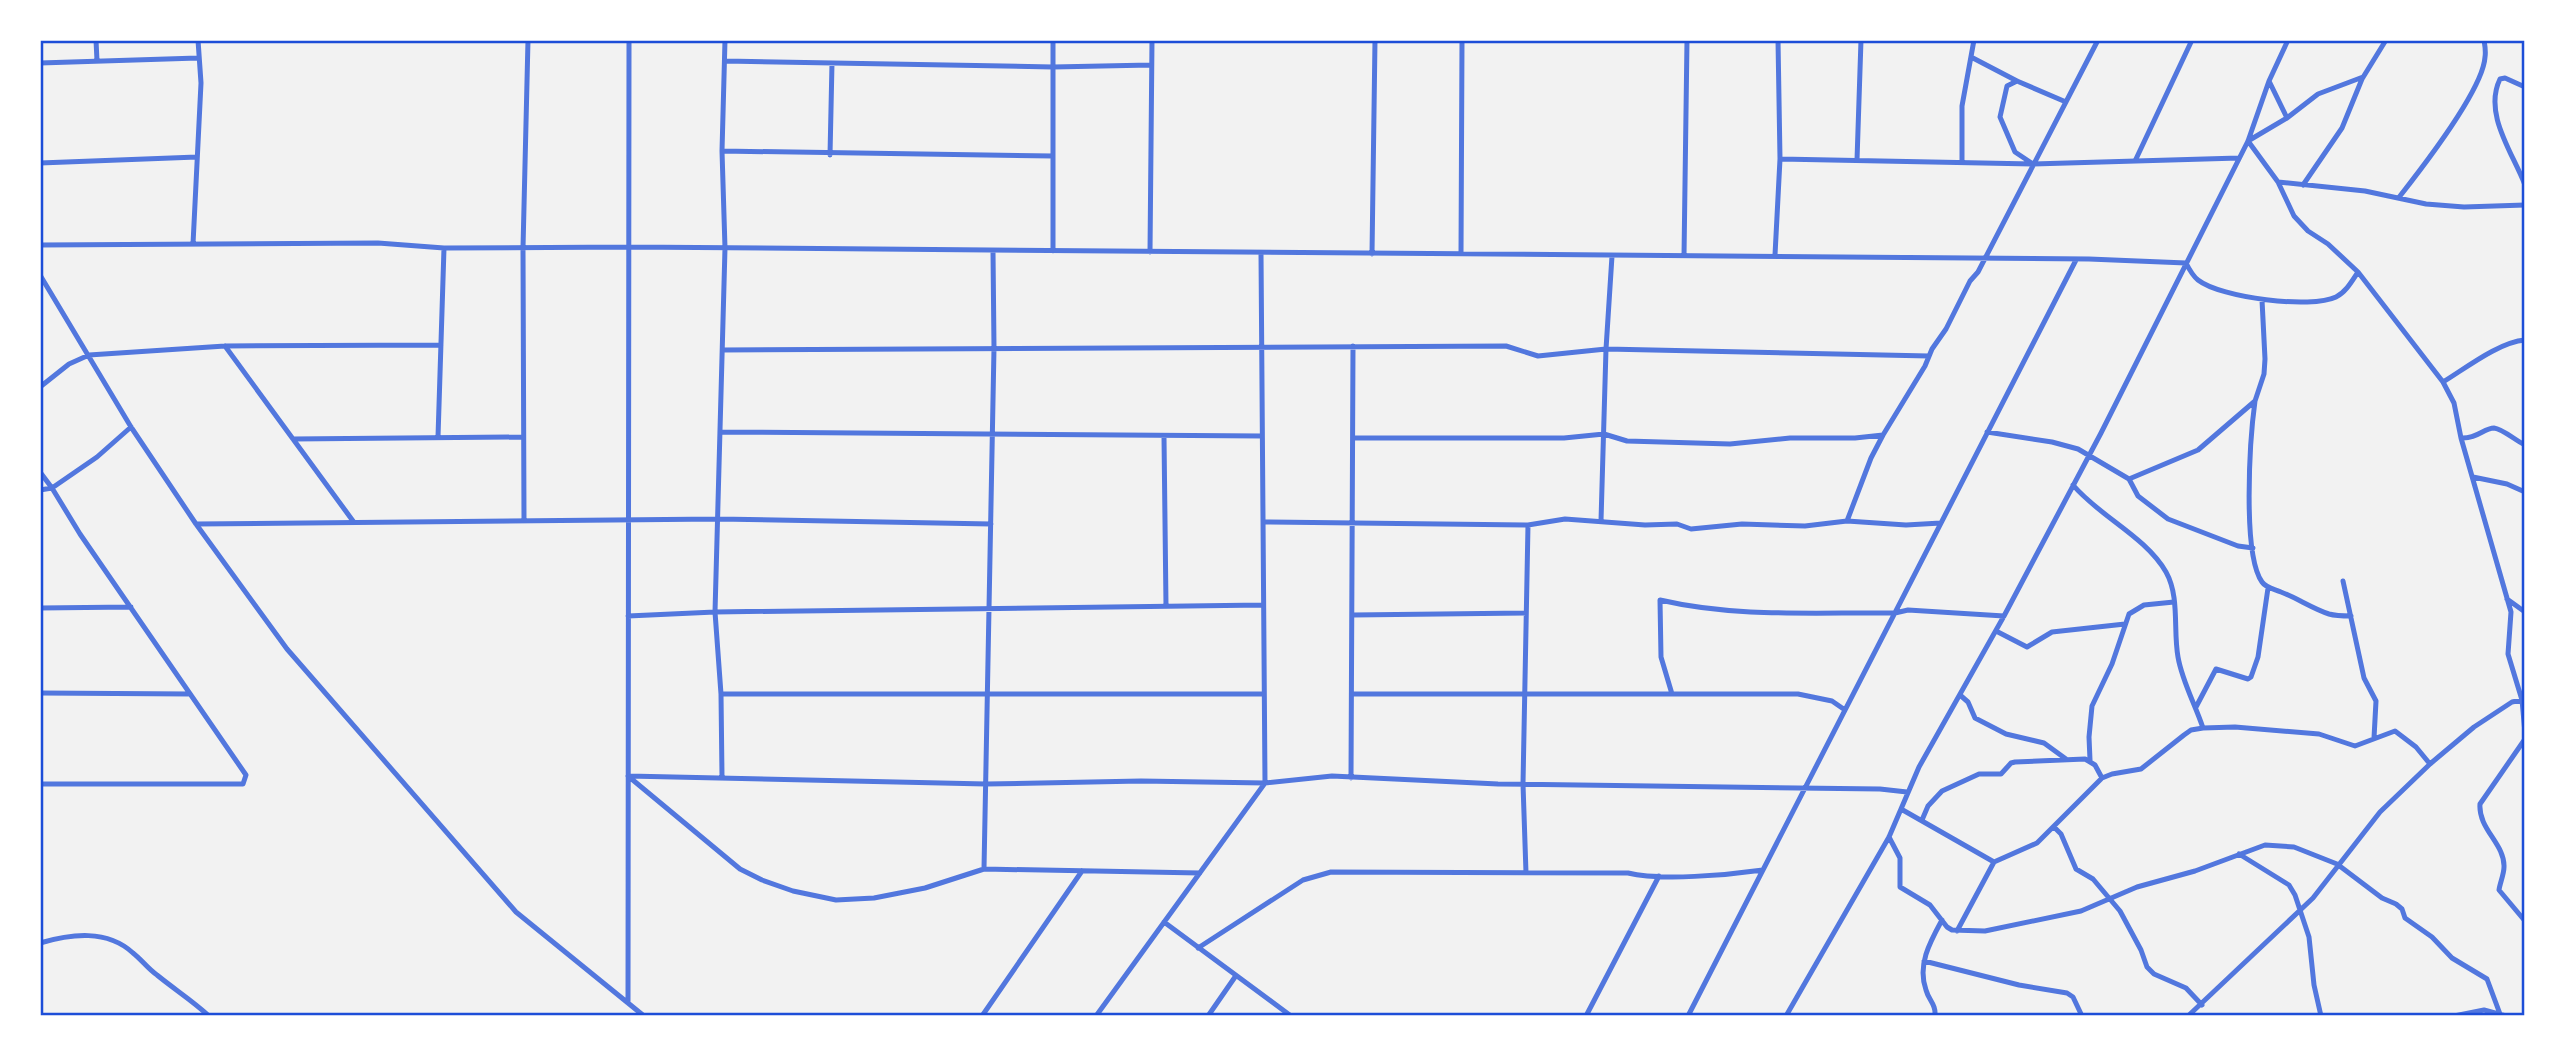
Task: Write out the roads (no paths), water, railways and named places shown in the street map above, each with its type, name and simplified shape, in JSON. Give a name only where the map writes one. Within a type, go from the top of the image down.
[{"type":"street","points":[[96,40],[97,61]]},
{"type":"street","points":[[193,244],[201,83],[198,40]]},
{"type":"street","points":[[524,520],[523,248],[528,40]]},
{"type":"street","points":[[628,1003],[629,40]]},
{"type":"street","points":[[722,776],[721,694],[715,612],[725,248],[722,151],[725,40]]},
{"type":"street","points":[[1053,40],[1053,251]]},
{"type":"street","points":[[1150,252],[1152,40]]},
{"type":"street","points":[[1372,254],[1375,40]]},
{"type":"street","points":[[1461,253],[1462,40]]},
{"type":"street","points":[[1684,256],[1687,40]]},
{"type":"street","points":[[1775,255],[1780,159],[1778,40]]},
{"type":"street","points":[[1857,160],[1861,40]]},
{"type":"street","points":[[1962,162],[1962,106],[1974,40]]},
{"type":"street","points":[[1847,521],[1867,466],[1883,435],[1919,377],[1983,260],[2098,40]]},
{"type":"street","points":[[2136,159],[2192,40]]},
{"type":"street","points":[[1786,1016],[1889,837],[1908,792],[2089,455],[2211,218],[2249,141],[2269,81],[2288,40]]},
{"type":"street","points":[[2400,197],[2430,158],[2474,88],[2486,56],[2484,40]]},
{"type":"street","points":[[2303,185],[2342,128],[2363,78],[2385,41]]},
{"type":"street","points":[[1971,57],[2066,102]]},
{"type":"street","points":[[40,63],[198,58]]},
{"type":"street","points":[[724,61],[1052,67],[1151,65]]},
{"type":"street","points":[[830,155],[832,63]]},
{"type":"street","points":[[2249,141],[2287,118],[2318,94],[2363,78]]},
{"type":"street","points":[[2525,87],[2505,78],[2500,79],[2494,92],[2496,114],[2503,137],[2525,186]]},
{"type":"street","points":[[2017,81],[2007,86],[2000,117],[2015,152],[2033,164]]},
{"type":"street","points":[[2269,81],[2287,118]]},
{"type":"street","points":[[2249,141],[2278,182],[2294,216],[2358,272],[2443,382],[2454,403],[2461,438],[2511,612],[2508,654],[2522,700],[2525,733]]},
{"type":"street","points":[[722,151],[830,155],[1053,156]]},
{"type":"street","points":[[40,163],[197,157]]},
{"type":"street","points":[[1780,159],[2033,164],[2239,158]]},
{"type":"street","points":[[2278,182],[2400,197],[2426,204],[2463,207],[2525,205]]},
{"type":"street","points":[[40,245],[378,243],[444,248],[1775,255],[2186,262]]},
{"type":"street","points":[[438,437],[444,248]]},
{"type":"street","points":[[984,869],[994,348],[993,251]]},
{"type":"street","points":[[1097,1016],[1265,783],[1262,253]]},
{"type":"street","points":[[1601,521],[1606,349],[1612,256]]},
{"type":"street","points":[[1688,1016],[2076,260]]},
{"type":"street","points":[[2186,262],[2193,275],[2202,283],[2227,293],[2262,300],[2307,301],[2335,298],[2344,292],[2358,272]]},
{"type":"street","points":[[40,275],[131,427],[196,524],[287,649],[516,912],[644,1016]]},
{"type":"street","points":[[2262,300],[2264,374],[2255,401],[2249,463],[2253,548],[2260,579],[2269,588],[2332,615],[2351,616]]},
{"type":"street","points":[[2443,382],[2492,351],[2515,341],[2525,340]]},
{"type":"street","points":[[40,387],[69,364],[89,355],[225,346],[441,345]]},
{"type":"street","points":[[225,346],[354,521]]},
{"type":"street","points":[[1351,778],[1353,346]]},
{"type":"street","points":[[722,350],[1506,346],[1538,356],[1606,349],[1929,356]]},
{"type":"street","points":[[2129,479],[2197,450],[2255,401]]},
{"type":"street","points":[[40,491],[52,488],[97,457],[131,427]]},
{"type":"street","points":[[2461,438],[2476,437],[2489,429],[2496,429],[2525,445]]},
{"type":"street","points":[[720,432],[1262,436]]},
{"type":"street","points":[[1987,432],[2078,449],[2129,479],[2138,496],[2168,519],[2238,546],[2253,548]]},
{"type":"street","points":[[1353,438],[1564,438],[1604,434],[1627,441],[1730,444],[1790,438],[1883,435]]},
{"type":"street","points":[[293,439],[523,437]]},
{"type":"street","points":[[1164,437],[1166,606]]},
{"type":"street","points":[[40,472],[246,775],[243,783],[40,784]]},
{"type":"street","points":[[2473,477],[2507,484],[2525,492]]},
{"type":"street","points":[[2073,485],[2094,507],[2158,560],[2173,588],[2178,658],[2203,728]]},
{"type":"street","points":[[196,524],[718,519],[991,524]]},
{"type":"street","points":[[1263,522],[1528,524],[1565,519],[1645,525],[1677,524],[1691,529],[1742,524],[1805,526],[1847,521],[1906,525],[1941,523]]},
{"type":"street","points":[[1526,873],[1523,784],[1528,524]]},
{"type":"street","points":[[2343,581],[2364,678],[2376,702],[2374,738]]},
{"type":"street","points":[[2196,707],[2216,669],[2248,679],[2252,677],[2258,657],[2269,588]]},
{"type":"street","points":[[2507,598],[2525,612]]},
{"type":"street","points":[[1672,694],[1661,657],[1660,600],[1708,610],[1908,610],[2004,616]]},
{"type":"street","points":[[2102,779],[2090,760],[2092,706],[2112,664],[2131,611],[2144,605],[2174,602]]},
{"type":"street","points":[[628,616],[715,612],[1263,605]]},
{"type":"street","points":[[40,608],[131,607]]},
{"type":"street","points":[[1353,615],[1525,613]]},
{"type":"street","points":[[1996,631],[2027,647],[2052,632],[2126,624]]},
{"type":"street","points":[[40,693],[190,694]]},
{"type":"street","points":[[721,694],[1264,694]]},
{"type":"street","points":[[1353,694],[1798,694],[1832,701],[1845,710]]},
{"type":"street","points":[[1960,695],[1968,702],[1975,718],[2007,734],[2044,743],[2066,759]]},
{"type":"street","points":[[2192,1015],[2313,898],[2337,864],[2381,812],[2430,764],[2474,727],[2512,702],[2522,700]]},
{"type":"street","points":[[1956,930],[1994,862],[2037,842],[2102,779],[2112,774],[2141,769],[2191,730],[2235,727],[2319,734],[2354,746],[2395,731],[2416,747],[2430,764]]},
{"type":"street","points":[[2525,739],[2485,796],[2479,810],[2481,821],[2492,837],[2504,867],[2499,890],[2525,921]]},
{"type":"street","points":[[1922,820],[1938,793],[1979,774],[2001,774],[2015,762],[2090,760]]},
{"type":"street","points":[[628,776],[722,776],[986,784],[1141,781],[1265,783],[1332,776],[1523,784],[1880,789],[1908,792]]},
{"type":"street","points":[[628,776],[740,869],[793,891],[836,900],[874,898],[925,888],[984,869],[1200,873]]},
{"type":"street","points":[[1901,809],[1994,862]]},
{"type":"street","points":[[2054,827],[2061,834],[2076,869],[2094,880],[2120,911],[2147,967],[2154,974],[2186,988],[2202,1005]]},
{"type":"street","points":[[1889,837],[1900,858],[1900,887],[1930,905],[1947,927],[1986,931],[2081,911],[2137,887],[2195,871],[2266,845],[2304,850],[2337,864],[2382,898],[2396,904],[2402,909],[2405,918],[2432,937],[2452,958],[2487,979],[2503,1015]]},
{"type":"street","points":[[2239,854],[2289,885],[2298,901],[2309,937],[2320,1015]]},
{"type":"street","points":[[1198,948],[1303,880],[1331,872],[1724,876],[1763,870]]},
{"type":"street","points":[[982,1016],[1082,871]]},
{"type":"street","points":[[1586,1016],[1659,876]]},
{"type":"street","points":[[1936,1016],[1936,1006],[1928,996],[1922,979],[1924,961],[1942,920]]},
{"type":"street","points":[[1164,922],[1291,1016]]},
{"type":"street","points":[[40,943],[90,934],[114,941],[131,951],[209,1016]]},
{"type":"street","points":[[1924,961],[2019,985],[2067,993],[2073,997],[2082,1016]]},
{"type":"street","points":[[1208,1016],[1235,976]]},
{"type":"street","points":[[2454,1016],[2484,1010],[2503,1015]]}]
